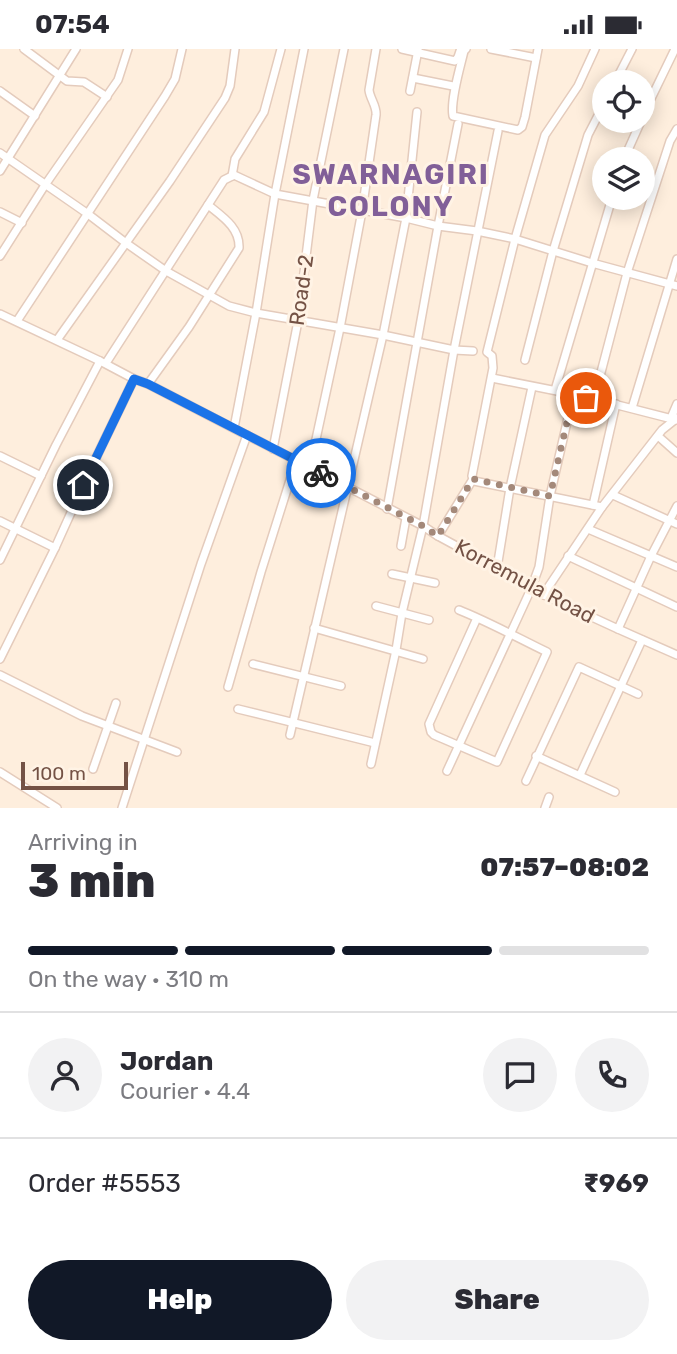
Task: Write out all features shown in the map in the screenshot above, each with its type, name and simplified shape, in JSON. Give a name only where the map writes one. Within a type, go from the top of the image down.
[{"type":"street","points":[[0,171],[76,49]]},
{"type":"street","points":[[0,256],[45,185],[118,80],[128,49]]},
{"type":"street","points":[[17,321],[165,96],[175,79],[182,49]]},
{"type":"street","points":[[57,340],[170,181],[225,98],[230,86],[235,49]]},
{"type":"street","points":[[232,176],[235,159],[264,111],[281,49]]},
{"type":"street","points":[[234,428],[275,194],[304,49]]},
{"type":"street","name":"Road-2","points":[[273,449],[298,321],[313,200],[344,49]]},
{"type":"street","points":[[310,467],[362,211],[377,110],[369,96],[376,49]]},
{"type":"street","points":[[402,49],[455,61],[460,49]]},
{"type":"street","points":[[466,49],[453,103],[453,116],[511,130],[522,127],[538,49]]},
{"type":"street","points":[[491,49],[536,58]]},
{"type":"street","points":[[438,536],[473,479],[492,378],[493,360],[487,352],[515,239],[545,135],[578,86],[595,49]]},
{"type":"street","points":[[621,70],[632,49]]},
{"type":"street","points":[[655,92],[676,49]]},
{"type":"street","points":[[29,50],[67,81],[84,82],[107,97]]},
{"type":"street","points":[[410,91],[418,51]]},
{"type":"street","points":[[413,78],[453,86]]},
{"type":"street","points":[[0,91],[35,116]]},
{"type":"street","points":[[290,735],[383,335],[406,218],[417,112]]},
{"type":"street","points":[[387,509],[458,124]]},
{"type":"street","points":[[525,360],[553,251],[592,127]]},
{"type":"street","points":[[594,399],[627,273],[670,141],[677,129]]},
{"type":"street","points":[[371,764],[423,526],[454,350],[498,131]]},
{"type":"street","points":[[0,153],[166,271],[229,306],[472,352]]},
{"type":"street","points":[[0,560],[41,476],[103,362],[224,180],[232,176],[275,194],[515,239],[673,285]]},
{"type":"street","points":[[148,384],[239,249],[238,236],[231,224],[208,205]]},
{"type":"street","points":[[555,390],[608,210]]},
{"type":"street","points":[[0,212],[22,223]]},
{"type":"street","points":[[632,408],[673,285],[677,259]]},
{"type":"street","name":"Korremula Road","points":[[0,314],[148,384],[310,467],[423,526],[531,589],[677,655]]},
{"type":"street","points":[[492,378],[675,419]]},
{"type":"street","points":[[0,659],[4,642],[55,548],[134,379]]},
{"type":"street","points":[[497,568],[531,387]]},
{"type":"street","points":[[447,771],[531,589],[539,566],[550,496],[573,396]]},
{"type":"street","points":[[543,595],[588,529],[598,506],[616,404]]},
{"type":"street","points":[[473,479],[598,506],[613,495],[658,436],[675,419],[677,404]]},
{"type":"street","points":[[122,808],[192,591],[247,435]]},
{"type":"street","points":[[658,436],[677,453]]},
{"type":"street","points":[[0,456],[41,476]]},
{"type":"street","points":[[228,687],[296,461]]},
{"type":"street","points":[[613,495],[673,522]]},
{"type":"street","points":[[618,629],[651,556],[673,522],[677,506]]},
{"type":"street","points":[[401,546],[406,518]]},
{"type":"street","points":[[0,521],[55,548]]},
{"type":"street","points":[[588,529],[677,568]]},
{"type":"street","points":[[568,557],[677,607]]},
{"type":"street","points":[[391,574],[435,583]]},
{"type":"street","points":[[376,606],[429,619]]},
{"type":"street","points":[[459,610],[477,618],[547,652],[497,762],[434,734],[429,724],[477,618]]},
{"type":"street","points":[[314,628],[423,659]]},
{"type":"street","points":[[580,775],[642,639]]},
{"type":"street","points":[[253,664],[341,686]]},
{"type":"street","points":[[526,781],[579,667],[638,694]]},
{"type":"street","points":[[0,675],[108,727],[177,752]]},
{"type":"street","points":[[93,769],[116,703]]},
{"type":"street","points":[[238,709],[375,743]]},
{"type":"street","points":[[537,755],[615,792]]},
{"type":"street","points":[[0,772],[57,808]]},
{"type":"street","points":[[545,808],[549,797]]},
{"type":"way so far","points":[[321,473],[438,536],[473,479],[550,496],[573,396],[586,398]]},
{"type":"district","name":"SWARNAGIRI COLONY","points":[[391,190]]},
{"type":"route","points":[[83,485],[134,379],[321,473]]}]
